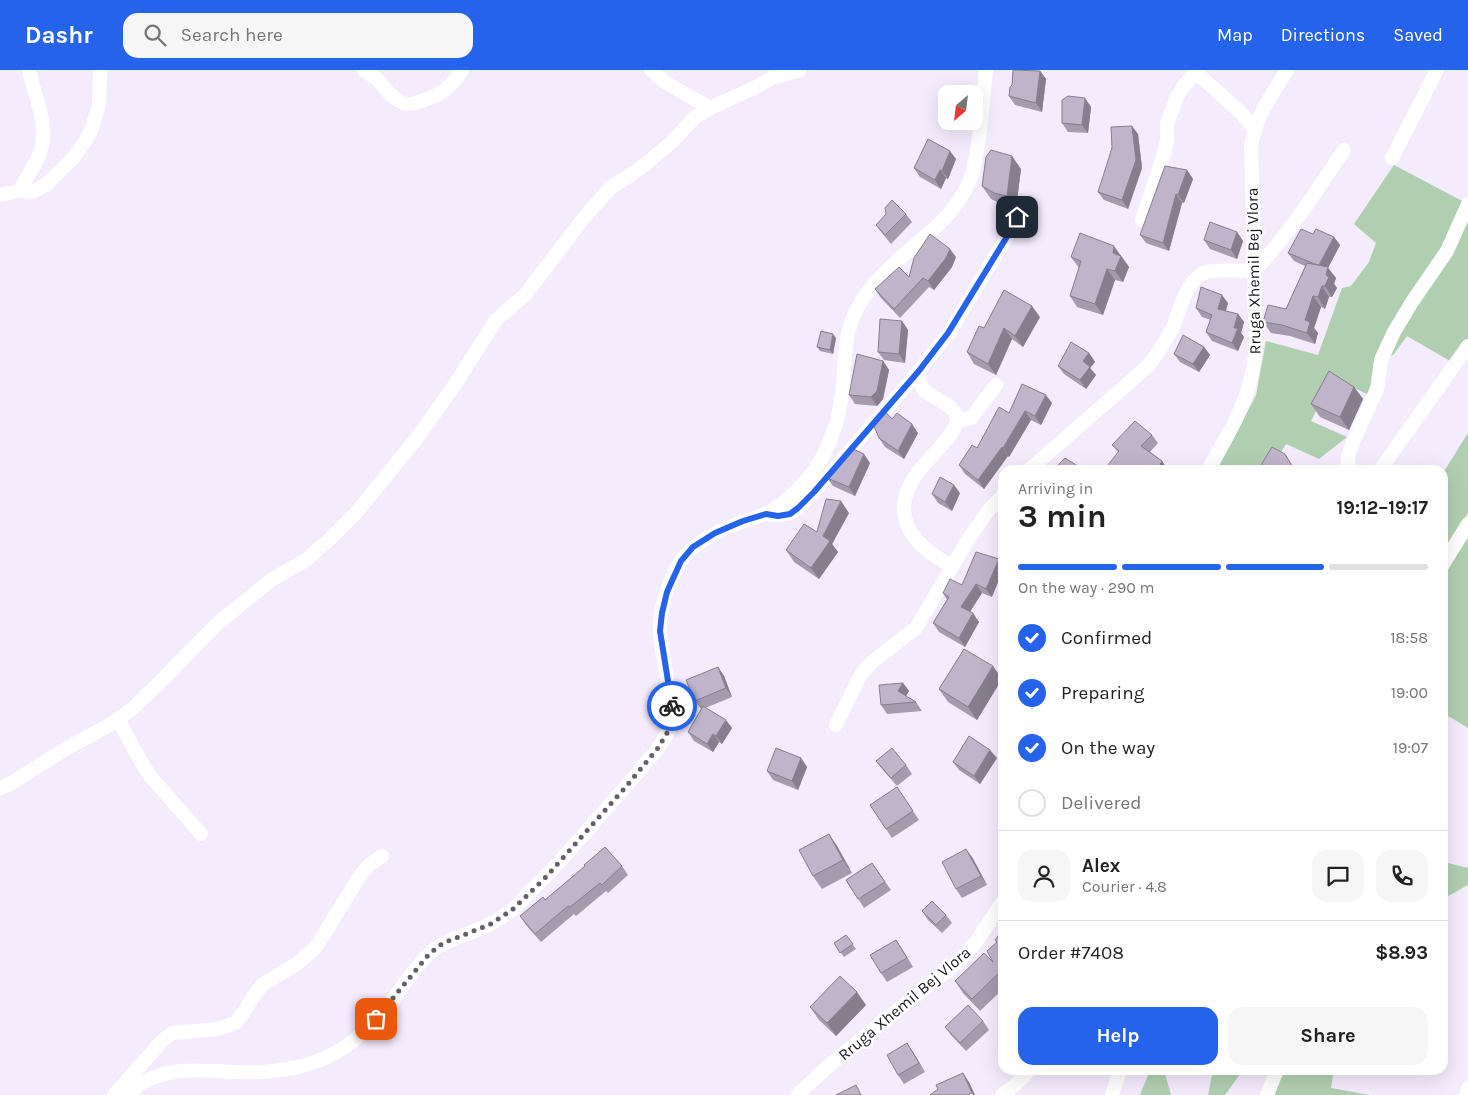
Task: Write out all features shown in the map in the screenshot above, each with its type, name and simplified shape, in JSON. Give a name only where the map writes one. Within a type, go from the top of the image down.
[{"type":"street","points":[[20,192],[41,149],[43,134],[41,117],[29,70]]},
{"type":"street","points":[[0,195],[33,192],[48,184],[74,157],[91,130],[99,104],[100,70]]},
{"type":"street","points":[[364,70],[376,78],[393,96],[408,105],[443,91],[457,79],[462,70]]},
{"type":"street","points":[[651,70],[665,82],[710,108]]},
{"type":"street","points":[[0,788],[10,784],[64,750],[106,727],[133,708],[217,624],[271,580],[306,560],[332,538],[417,438],[454,386],[496,320],[505,311],[516,305],[525,295],[610,188],[654,157],[674,140],[694,118],[710,108],[772,78],[800,70]]},
{"type":"street","points":[[126,1095],[144,1080],[160,1074],[176,1071],[258,1072],[288,1069],[311,1065],[344,1048],[365,1032],[424,960],[443,943],[489,925],[512,910],[545,878],[624,789],[658,748],[674,718],[660,631],[667,592],[681,561],[693,547],[715,533],[766,514],[799,489],[816,469],[828,448],[836,424],[842,395],[847,334],[854,314],[864,296],[893,264],[934,230],[951,211],[961,198],[970,179],[976,155],[984,101],[986,70]]},
{"type":"street","name":"Rruga Xhemil Bej Vlora","points":[[1211,465],[1244,400],[1252,374],[1256,346],[1251,146],[1254,128],[1263,108],[1287,70]]},
{"type":"street","points":[[1392,158],[1437,70]]},
{"type":"street","points":[[1142,220],[1163,157],[1167,141],[1167,124],[1177,97],[1184,85],[1192,77],[1198,73],[1239,111],[1254,128]]},
{"type":"street","points":[[1036,465],[1148,366],[1162,347],[1193,281],[1206,272],[1254,271],[1267,258],[1288,232],[1344,150]]},
{"type":"street","points":[[1348,465],[1348,455],[1377,389],[1381,360],[1394,332],[1412,302],[1447,251],[1468,204]]},
{"type":"street","points":[[766,514],[778,516],[790,514],[798,508],[918,372],[948,333],[1017,217]]},
{"type":"street","points":[[1384,465],[1468,346]]},
{"type":"street","points":[[918,372],[924,389],[948,406],[955,414],[957,421],[944,443],[922,467],[911,483],[904,513],[907,526],[914,538],[925,549],[952,566]]},
{"type":"street","points":[[957,421],[971,418],[996,386]]},
{"type":"street","points":[[836,725],[861,674],[872,662],[916,628],[969,538],[998,500]]},
{"type":"street","points":[[1448,556],[1468,524]]},
{"type":"street","points":[[118,719],[151,777],[201,834]]},
{"type":"street","points":[[114,1095],[164,1039],[173,1033],[218,1029],[235,1023],[262,985],[298,963],[316,947],[360,874],[382,856]]},
{"type":"street","name":"Rruga Xhemil Bej Vlora","points":[[797,1095],[867,1034],[956,964],[976,942],[998,910]]},
{"type":"street","points":[[1002,1095],[1025,1075]]},
{"type":"street","points":[[1112,1095],[1118,1075]]},
{"type":"street","points":[[1267,1095],[1275,1075]]},
{"type":"street","points":[[1466,1095],[1468,1088]]},
{"type":"green space","points":[[1394,165],[1468,204],[1468,339],[1450,361],[1407,336],[1394,354],[1374,365],[1369,395],[1333,378],[1311,421],[1347,437],[1319,459],[1286,444],[1273,465],[1220,465],[1256,395],[1266,341],[1318,355],[1342,288],[1351,286],[1369,262],[1376,243],[1354,224]]},
{"type":"green space","points":[[1468,433],[1468,513],[1448,545],[1448,465]]},
{"type":"green space","points":[[1468,536],[1468,728],[1448,716],[1448,567]]},
{"type":"green space","points":[[1448,863],[1468,868],[1468,885],[1448,896]]},
{"type":"green space","points":[[1148,1075],[1165,1075],[1171,1095],[1140,1095]]},
{"type":"green space","points":[[1212,1075],[1239,1075],[1225,1095],[1208,1095]]},
{"type":"green space","points":[[1280,1075],[1333,1075],[1331,1088],[1370,1095],[1271,1095]]},
{"type":"building","points":[[1013,70],[1040,71],[1036,103],[1009,96]]},
{"type":"building","points":[[1068,96],[1085,98],[1082,125],[1062,123],[1062,100]]},
{"type":"building","points":[[1132,126],[1136,160],[1122,200],[1098,192],[1112,148],[1111,127]]},
{"type":"building","points":[[928,139],[950,151],[942,171],[940,170],[935,180],[914,168]]},
{"type":"building","points":[[991,150],[1012,156],[1007,196],[994,193],[982,186],[986,157]]},
{"type":"building","points":[[1165,166],[1187,170],[1178,195],[1176,194],[1163,243],[1140,235]]},
{"type":"building","points":[[892,200],[906,214],[885,235],[876,225],[886,214],[885,208]]},
{"type":"building","points":[[1210,222],[1237,232],[1231,250],[1204,240]]},
{"type":"building","points":[[1301,229],[1313,234],[1316,229],[1334,237],[1319,265],[1288,253]]},
{"type":"building","points":[[1080,233],[1114,246],[1113,253],[1121,256],[1115,271],[1107,269],[1095,304],[1070,296],[1081,261],[1071,257]]},
{"type":"building","points":[[930,234],[950,249],[946,258],[928,281],[923,278],[894,309],[875,289],[899,267],[909,277],[914,258]]},
{"type":"building","points":[[1307,263],[1328,267],[1326,275],[1329,277],[1325,286],[1322,286],[1318,297],[1313,296],[1305,320],[1310,322],[1307,333],[1282,325],[1263,322],[1268,305],[1286,309]]},
{"type":"building","points":[[1201,287],[1222,295],[1218,309],[1238,314],[1234,328],[1238,328],[1232,343],[1206,332],[1212,315],[1196,308]]},
{"type":"building","points":[[1004,290],[1032,306],[1015,336],[1004,328],[988,364],[967,352],[979,326],[984,328]]},
{"type":"building","points":[[880,319],[902,321],[899,354],[878,352]]},
{"type":"building","points":[[821,331],[833,334],[830,350],[817,347]]},
{"type":"building","points":[[1183,335],[1204,347],[1193,364],[1174,354]]},
{"type":"building","points":[[1071,342],[1089,353],[1083,361],[1090,367],[1080,380],[1058,366]]},
{"type":"building","points":[[857,354],[883,361],[877,391],[871,397],[849,395]]},
{"type":"building","points":[[1329,371],[1354,387],[1340,417],[1311,404]]},
{"type":"building","points":[[1022,384],[1046,395],[1035,416],[1025,411],[1003,448],[978,480],[959,465],[972,445],[977,448],[999,407],[1009,413]]},
{"type":"building","points":[[884,410],[892,419],[897,413],[912,424],[898,451],[879,438],[873,424]]},
{"type":"building","points":[[1135,421],[1152,435],[1141,446],[1162,461],[1160,465],[1108,465],[1119,451],[1112,445]]},
{"type":"building","points":[[1272,447],[1285,454],[1292,465],[1261,465]]},
{"type":"building","points":[[851,448],[864,454],[849,487],[827,478]]},
{"type":"building","points":[[1065,458],[1076,465],[1058,465]]},
{"type":"building","points":[[940,477],[954,485],[945,502],[932,494]]},
{"type":"building","points":[[826,499],[841,501],[823,536],[830,541],[811,568],[786,550],[804,524],[817,532]]},
{"type":"building","points":[[976,552],[998,559],[986,589],[976,584],[961,607],[973,613],[959,638],[933,623],[949,597],[943,593],[950,579],[962,585]]},
{"type":"building","points":[[964,649],[993,666],[968,707],[939,689]]},
{"type":"building","points":[[718,667],[726,688],[695,701],[686,680]]},
{"type":"building","points":[[903,683],[898,691],[916,702],[881,705],[879,685]]},
{"type":"building","points":[[703,706],[726,720],[716,736],[713,734],[707,744],[688,732]]},
{"type":"building","points":[[969,736],[990,750],[974,776],[953,762]]},
{"type":"building","points":[[776,748],[801,758],[792,781],[767,771]]},
{"type":"building","points":[[892,748],[906,765],[891,778],[876,761]]},
{"type":"building","points":[[897,787],[913,811],[886,829],[870,805]]},
{"type":"building","points":[[829,834],[843,860],[813,876],[799,850]]},
{"type":"building","points":[[605,847],[622,866],[602,885],[600,883],[570,907],[568,906],[535,934],[520,916],[543,897],[545,900]]},
{"type":"building","points":[[966,849],[981,876],[956,889],[942,862]]},
{"type":"building","points":[[872,863],[885,882],[858,899],[846,880]]},
{"type":"building","points":[[932,901],[946,915],[936,925],[922,911]]},
{"type":"building","points":[[846,935],[853,944],[840,953],[834,943]]},
{"type":"building","points":[[998,936],[998,974],[972,999],[955,981],[984,953],[993,962],[987,951],[997,942],[995,940]]},
{"type":"building","points":[[896,940],[907,958],[881,973],[870,955]]},
{"type":"building","points":[[840,976],[857,992],[827,1023],[810,1007]]},
{"type":"building","points":[[968,1005],[983,1021],[960,1043],[945,1027]]},
{"type":"building","points":[[907,1043],[919,1063],[898,1075],[887,1055]]},
{"type":"building","points":[[963,1073],[972,1093],[968,1095],[930,1095],[938,1089],[936,1085]]},
{"type":"building","points":[[856,1085],[861,1095],[836,1095]]},
{"type":"way so far","points":[[376,1019],[429,954],[443,943],[489,925],[512,910],[545,878],[658,748],[674,718],[672,706]]},
{"type":"route","points":[[672,706],[660,631],[667,592],[681,561],[693,547],[715,533],[766,514],[778,516],[790,514],[814,492],[918,372],[948,333],[967,304],[1017,217]]}]
